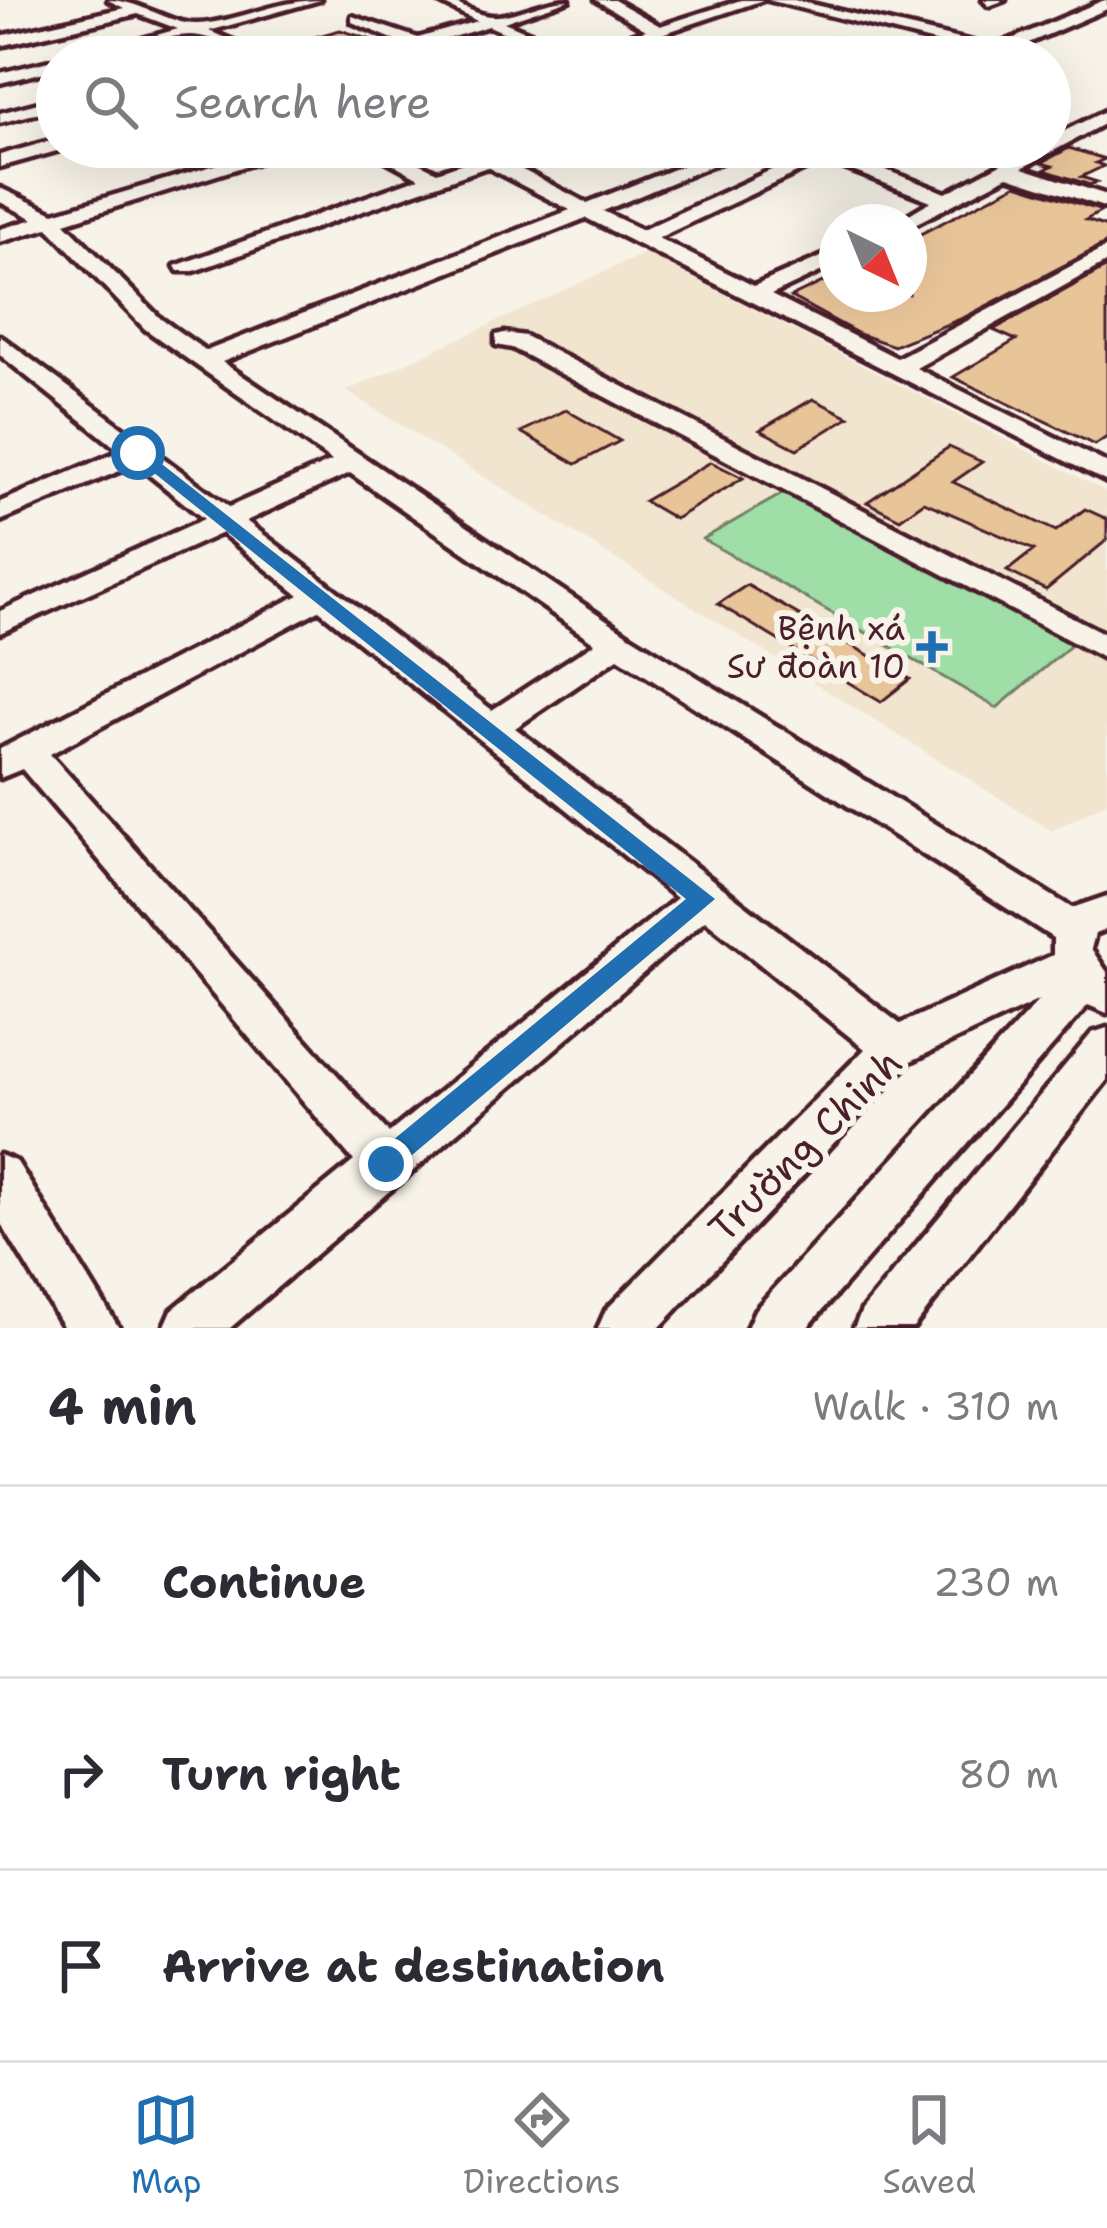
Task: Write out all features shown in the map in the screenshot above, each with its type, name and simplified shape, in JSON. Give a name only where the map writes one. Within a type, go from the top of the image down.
[{"type":"street","points":[[0,37],[162,0]]},
{"type":"street","points":[[168,36],[313,0]]},
{"type":"street","points":[[442,0],[522,36]]},
{"type":"street","points":[[441,36],[562,0]]},
{"type":"street","points":[[603,0],[656,28]]},
{"type":"street","points":[[704,0],[725,8]]},
{"type":"street","points":[[633,36],[756,0]]},
{"type":"street","points":[[775,0],[916,36]]},
{"type":"street","points":[[1060,0],[1100,6]]},
{"type":"street","points":[[129,5],[212,36]]},
{"type":"street","points":[[1029,36],[1100,6]]},
{"type":"street","points":[[357,19],[400,36]]},
{"type":"street","points":[[0,78],[36,69]]},
{"type":"street","points":[[0,118],[36,109]]},
{"type":"street","points":[[1071,138],[1103,121]]},
{"type":"street","points":[[0,161],[36,152]]},
{"type":"street","points":[[0,236],[226,168]]},
{"type":"street","points":[[414,168],[438,180]]},
{"type":"street","points":[[186,266],[472,168]]},
{"type":"street","points":[[506,168],[1104,468]]},
{"type":"street","points":[[203,361],[693,168]]},
{"type":"street","points":[[643,237],[780,168]]},
{"type":"street","points":[[864,168],[949,200]]},
{"type":"street","points":[[927,211],[1014,168]]},
{"type":"street","points":[[1010,170],[1107,202]]},
{"type":"street","points":[[0,194],[51,220],[153,325],[203,361],[1089,956],[773,1328]]},
{"type":"street","points":[[899,367],[1107,253]]},
{"type":"street","points":[[755,294],[819,264]]},
{"type":"street","points":[[504,340],[517,341],[1107,649]]},
{"type":"street","points":[[0,344],[896,1047]]},
{"type":"street","points":[[1,510],[138,453]]},
{"type":"street","points":[[0,623],[352,462]]},
{"type":"street","points":[[320,597],[14,758],[386,1164]]},
{"type":"street","points":[[488,729],[618,644]]},
{"type":"street","points":[[190,1328],[703,899]]},
{"type":"street","name":"Trường Chinh","points":[[624,1328],[896,1047],[1089,956]]},
{"type":"street","points":[[880,1328],[1107,1047]]},
{"type":"street","points":[[0,1178],[93,1328]]},
{"type":"shaded area","name":"Bệnh xá Sư đoàn 10","points":[[645,253],[1107,492],[1107,802],[1052,831],[346,391]]},
{"type":"green space","points":[[789,490],[1075,642],[997,708],[703,539]]},
{"type":"building","points":[[340,30],[359,36],[318,36]]},
{"type":"building","points":[[1071,149],[1105,159],[1096,163],[1104,166],[1081,177],[1097,182],[1090,185],[1044,170],[1071,168]]},
{"type":"building","points":[[1017,184],[1102,211],[1086,220],[1107,227],[1107,243],[963,318],[894,346],[859,334],[791,297],[819,284],[819,312],[927,312],[927,231]]},
{"type":"building","points":[[1107,267],[1107,437],[1095,445],[953,377],[1016,340],[993,330]]},
{"type":"building","points":[[813,399],[849,417],[797,449],[760,430]]},
{"type":"building","points":[[566,410],[620,441],[576,464],[521,432]]},
{"type":"building","points":[[949,447],[982,462],[953,482],[1056,531],[1085,509],[1107,519],[1107,540],[1046,590],[1007,571],[1034,550],[924,502],[900,519],[867,502]]},
{"type":"building","points":[[711,462],[743,478],[675,519],[644,501]]},
{"type":"building","points":[[747,585],[910,679],[881,702],[718,604]]},
{"type":"place","name":"Bệnh xá Sư đoàn 10","points":[[932,647]]},
{"type":"route","points":[[138,453],[703,899],[386,1164]]}]
